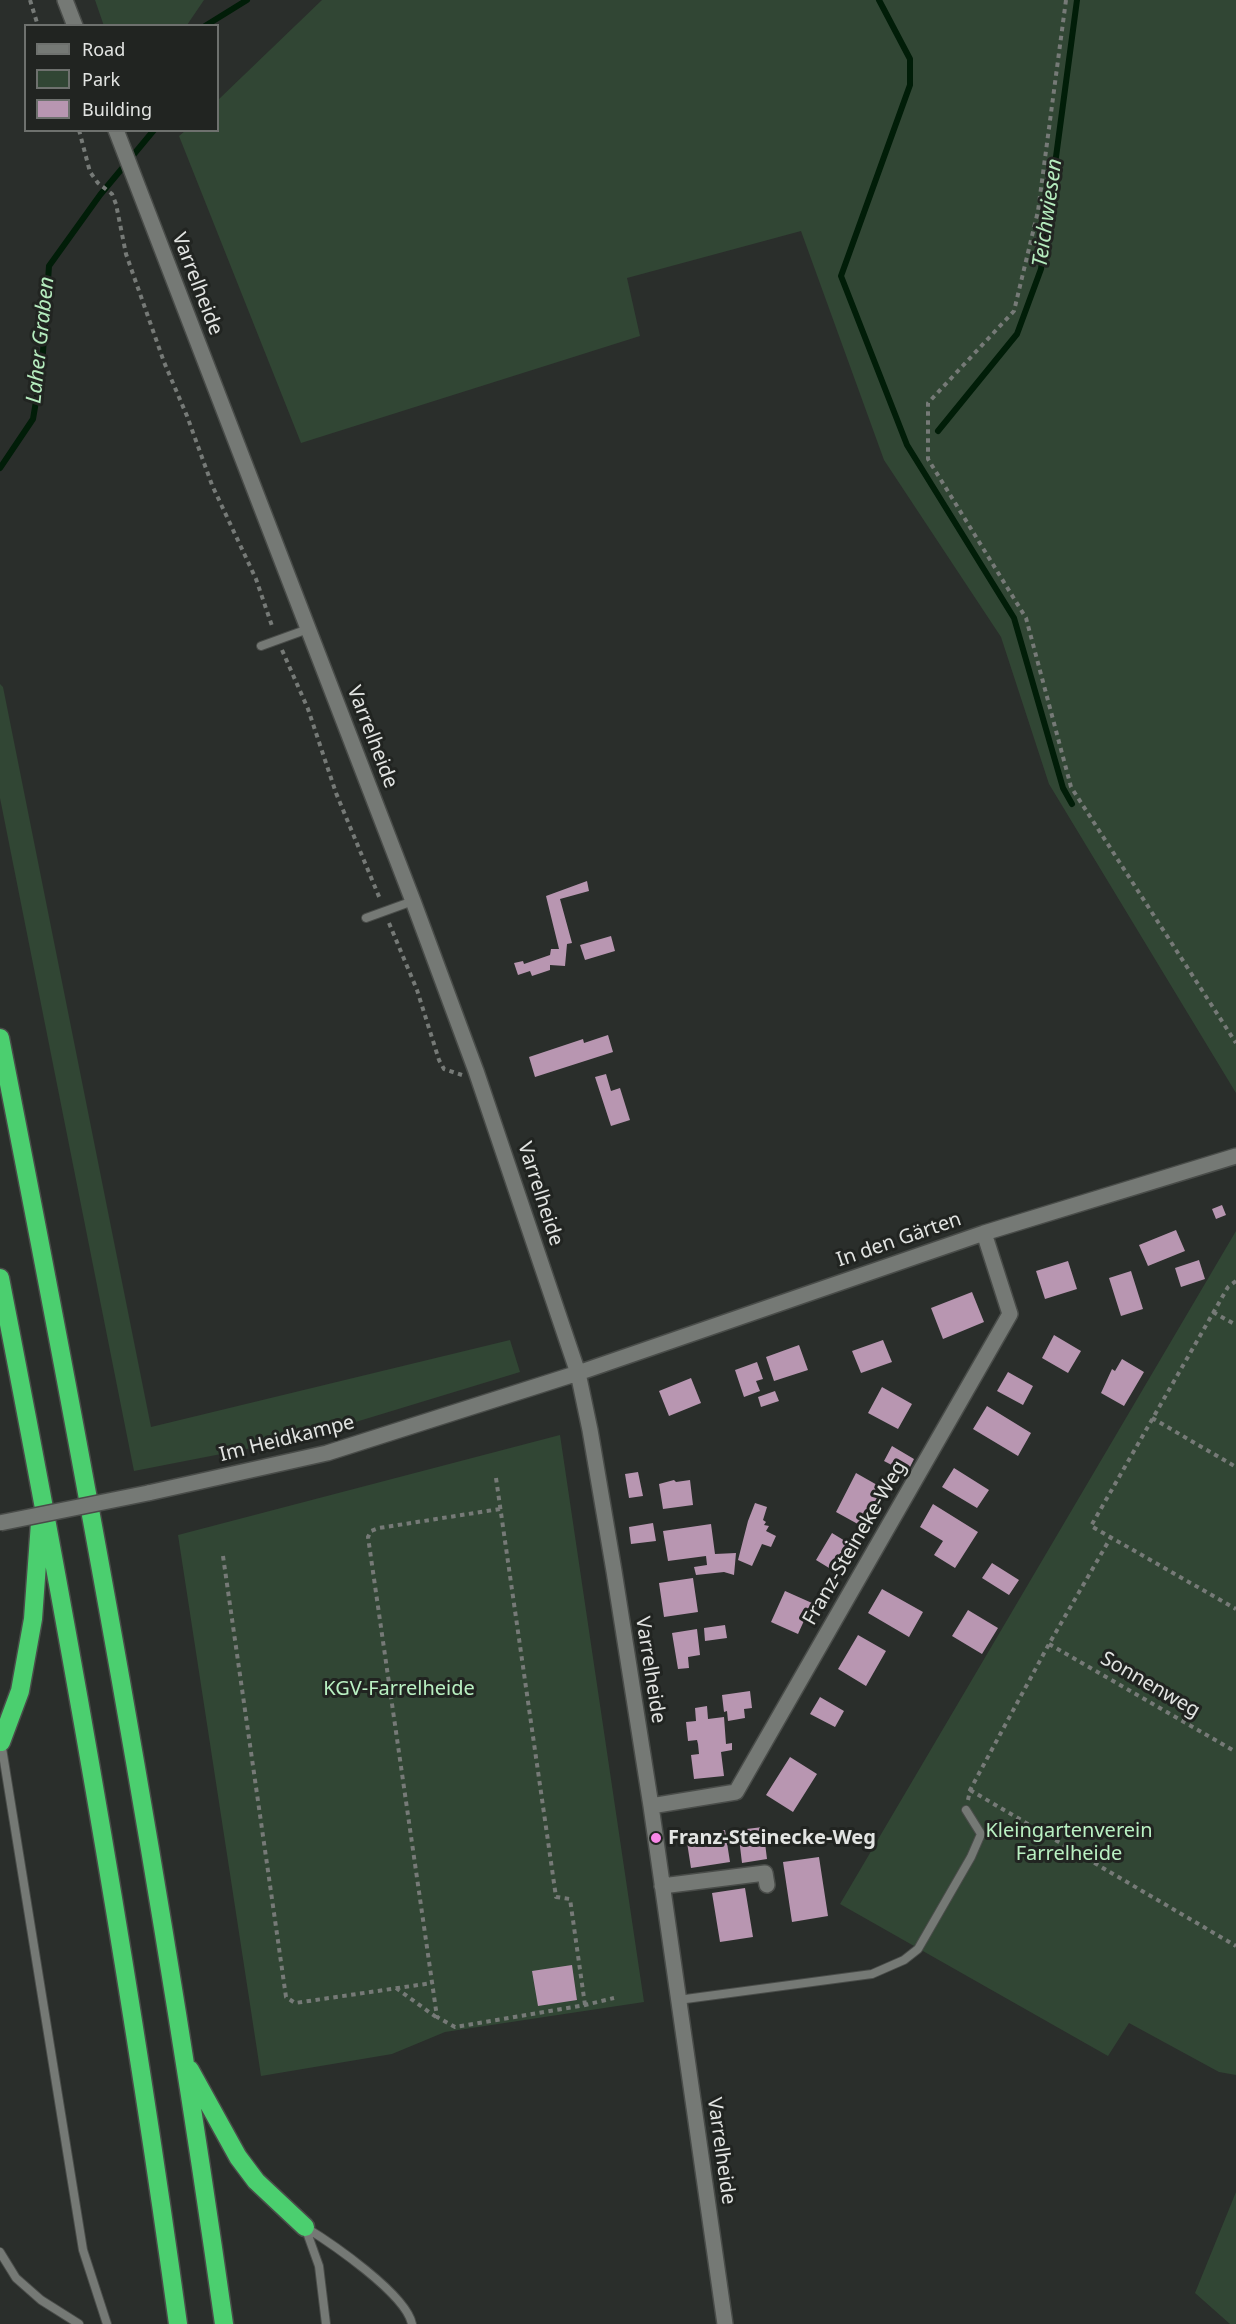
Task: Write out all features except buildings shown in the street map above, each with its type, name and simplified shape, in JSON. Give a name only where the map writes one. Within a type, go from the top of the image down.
[{"type":"highway","points":[[0,1038],[68,1383],[133,1747],[224,2324]]},
{"type":"highway","points":[[0,1278],[43,1494],[125,1974],[178,2324]]},
{"type":"highway","points":[[1,1743],[20,1691],[33,1619],[43,1494]]},
{"type":"highway","points":[[183,2058],[238,2157],[256,2181],[305,2227]]},
{"type":"street","points":[[65,0],[74,24]]},
{"type":"street","name":"Varrelheide","points":[[118,137],[413,901],[476,1071],[578,1373],[590,1430],[651,1806],[725,2324]]},
{"type":"street","name":"In den Gärten","points":[[578,1373],[984,1233],[1236,1156]]},
{"type":"street","name":"Franz-Steineke-Weg","points":[[651,1806],[736,1792],[1010,1314],[984,1233]]},
{"type":"street","name":"Im Heidkampe","points":[[0,1523],[327,1453],[578,1373]]},
{"type":"street","points":[[662,1886],[765,1873],[767,1885]]},
{"type":"lane","points":[[261,646],[308,629]]},
{"type":"lane","points":[[366,918],[413,901]]},
{"type":"lane","points":[[1,1743],[83,2250],[107,2324]]},
{"type":"lane","points":[[678,2000],[872,1974],[904,1960],[918,1949],[971,1857],[981,1834],[966,1809]]},
{"type":"lane","points":[[305,2227],[319,2266],[326,2324]]},
{"type":"lane","points":[[305,2227],[362,2267],[395,2297],[411,2319],[412,2324]]},
{"type":"lane","points":[[0,2252],[16,2278],[41,2300],[78,2324]]},
{"type":"path","points":[[30,0],[37,24]]},
{"type":"path","points":[[1066,0],[1038,211],[1014,311],[928,403],[928,459],[1026,618],[1071,787],[1236,1043]]},
{"type":"path","points":[[79,132],[90,172],[98,183],[112,194]]},
{"type":"path","points":[[1236,1281],[1228,1287],[1091,1526],[1236,1610]]},
{"type":"path","points":[[1214,1312],[1236,1325]]},
{"type":"path","points":[[1152,1418],[1236,1467]]},
{"type":"path","points":[[496,1478],[556,1897],[570,1899],[585,2005]]},
{"type":"path","points":[[437,2017],[368,1537],[370,1531],[379,1528],[500,1509]]},
{"type":"path","points":[[1111,1537],[1049,1644],[970,1790],[1236,1946]]},
{"type":"path","points":[[223,1556],[286,1997],[295,2003],[432,1983]]},
{"type":"path","name":"Sonnenweg","points":[[1049,1644],[1236,1752]]},
{"type":"path","points":[[395,1988],[455,2027],[614,1998]]},
{"type":"green space","points":[[95,0],[204,0],[188,24],[103,24]]},
{"type":"green space","points":[[322,0],[1236,0],[1236,1093],[1049,784],[1001,637],[884,460],[801,231],[627,278],[640,336],[301,443],[179,136],[184,132],[219,132],[219,99]]},
{"type":"green space","points":[[0,684],[3,687],[151,1427],[510,1340],[520,1372],[303,1438],[134,1471],[0,798]]},
{"type":"green space","name":"Kleingartenverein Farrelheide","points":[[1236,1231],[1236,2075],[1219,2072],[1129,2023],[1108,2056],[840,1904]]},
{"type":"green space","name":"KGV-Farrelheide","points":[[560,1435],[644,2002],[445,2032],[392,2054],[261,2076],[178,1535]]},
{"type":"green space","points":[[1236,2192],[1236,2324],[1230,2324],[1195,2293]]},
{"type":"waterway","name":"Laher Graben","points":[[208,24],[247,0]]},
{"type":"waterway","points":[[879,0],[910,59],[910,85],[841,276],[907,445],[1014,618],[1063,788],[1072,804]]},
{"type":"waterway","name":"Teichwiesen","points":[[938,431],[1017,334],[1041,269],[1077,0]]},
{"type":"waterway","name":"Laher Graben","points":[[0,468],[33,419],[42,366],[49,266],[100,195],[152,132]]},
{"type":"place","name":"Franz-Steinecke-Weg","points":[[656,1838]]}]
